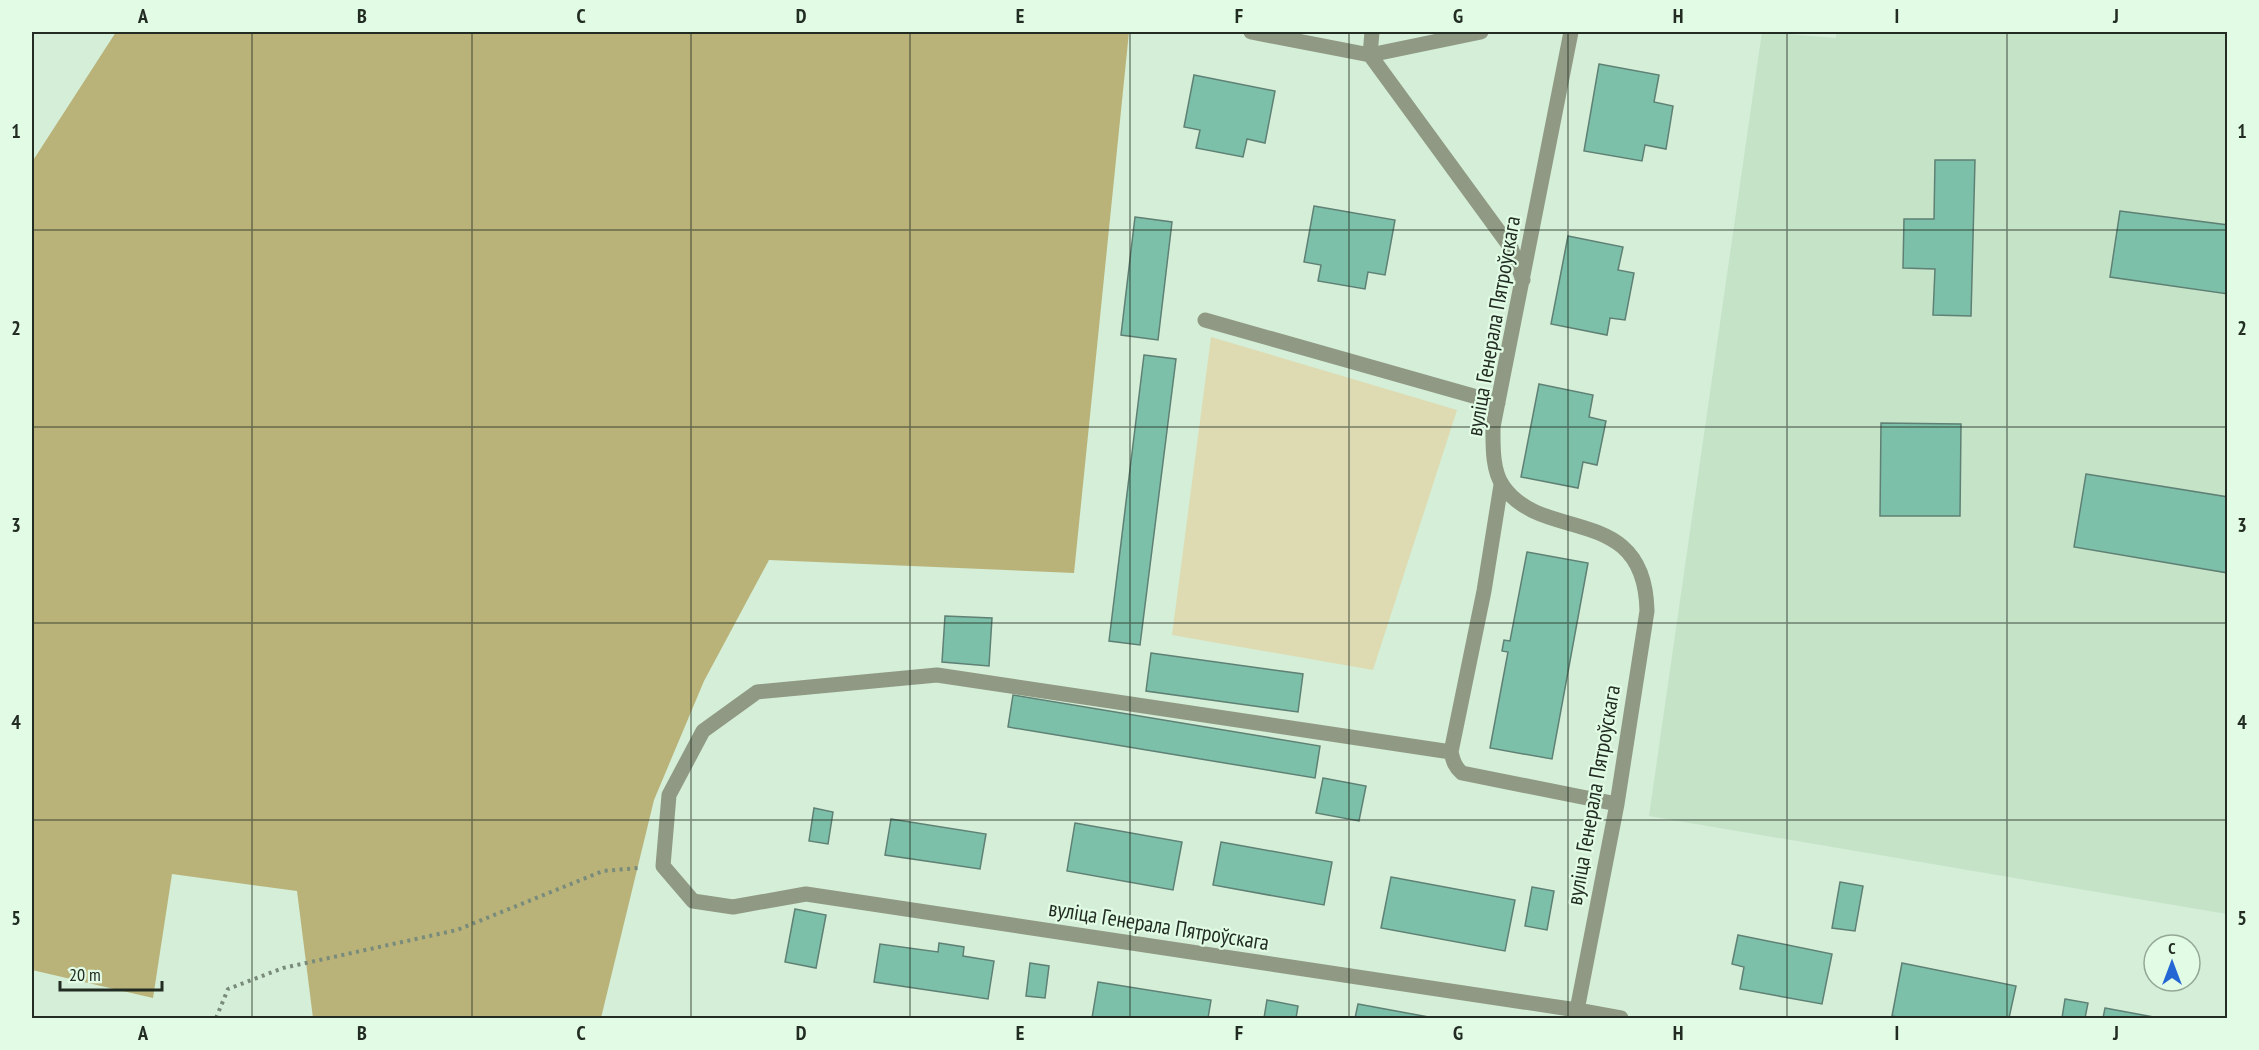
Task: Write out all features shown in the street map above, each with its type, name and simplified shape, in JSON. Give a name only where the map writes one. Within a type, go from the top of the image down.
[{"type":"street","points":[[1251,32],[1370,55],[1481,32]]},
{"type":"street","points":[[1372,32],[1370,55],[1511,248],[1524,280]]},
{"type":"street","name":"вуліца Генерала Пятроўскага","points":[[1571,32],[1524,280],[1493,427],[1493,454],[1501,484],[1517,501],[1537,512],[1608,536],[1623,547],[1634,561],[1643,578],[1647,593],[1647,611],[1617,804],[1577,1010]]},
{"type":"street","points":[[1205,320],[1498,403]]},
{"type":"street","points":[[1501,484],[1484,591],[1451,752],[1455,765],[1462,773],[1617,804]]},
{"type":"street","points":[[663,866],[669,795],[703,731],[758,692],[937,675],[1451,752]]},
{"type":"street","name":"вуліца Генерала Пятроўскага","points":[[663,866],[693,901],[733,907],[806,894],[1621,1018]]},
{"type":"path","points":[[216,1018],[228,989],[284,968],[457,930],[603,871],[663,866]]},
{"type":"shaded area","points":[[116,32],[1129,32],[1074,573],[769,560],[704,681],[654,800],[601,1018],[313,1018],[297,891],[172,874],[153,998],[32,970],[32,162]]},
{"type":"shaded area","points":[[1762,32],[1836,38],[1836,32],[2227,32],[2227,914],[1649,816]]},
{"type":"shaded area","points":[[1211,337],[1457,410],[1373,670],[1172,635]]},
{"type":"building","points":[[1599,64],[1659,75],[1654,102],[1673,106],[1666,149],[1645,145],[1642,161],[1584,151]]},
{"type":"building","points":[[1194,75],[1275,91],[1265,143],[1247,139],[1243,157],[1196,148],[1200,130],[1184,127]]},
{"type":"building","points":[[1935,160],[1975,160],[1971,316],[1933,315],[1935,269],[1903,268],[1904,219],[1934,219]]},
{"type":"building","points":[[1314,206],[1395,220],[1385,275],[1368,272],[1365,289],[1318,281],[1321,265],[1304,262]]},
{"type":"building","points":[[2120,211],[2228,225],[2228,294],[2110,277]]},
{"type":"building","points":[[1135,217],[1172,222],[1158,340],[1121,335]]},
{"type":"building","points":[[1568,236],[1623,247],[1618,270],[1634,273],[1625,320],[1610,318],[1607,335],[1551,324]]},
{"type":"building","points":[[1144,355],[1176,359],[1140,645],[1109,641]]},
{"type":"building","points":[[1539,384],[1593,395],[1589,417],[1606,421],[1597,465],[1583,462],[1578,488],[1521,477]]},
{"type":"building","points":[[1881,423],[1961,424],[1960,516],[1880,516]]},
{"type":"building","points":[[2086,474],[2228,497],[2228,573],[2074,547]]},
{"type":"building","points":[[1527,552],[1588,563],[1552,759],[1490,748],[1508,652],[1502,651],[1504,640],[1510,641]]},
{"type":"building","points":[[945,616],[992,618],[989,666],[942,662]]},
{"type":"building","points":[[1151,653],[1303,674],[1298,712],[1146,691]]},
{"type":"building","points":[[1013,695],[1320,746],[1315,778],[1008,727]]},
{"type":"building","points":[[1323,778],[1366,786],[1359,821],[1316,813]]},
{"type":"building","points":[[814,808],[833,812],[828,844],[809,841]]},
{"type":"building","points":[[891,819],[986,834],[980,869],[885,855]]},
{"type":"building","points":[[1075,823],[1182,842],[1173,890],[1067,871]]},
{"type":"building","points":[[1221,842],[1332,862],[1324,905],[1213,885]]},
{"type":"building","points":[[1391,877],[1515,900],[1505,951],[1381,928]]},
{"type":"building","points":[[1840,882],[1863,886],[1855,931],[1832,928]]},
{"type":"building","points":[[1532,887],[1554,891],[1547,930],[1525,926]]},
{"type":"building","points":[[795,909],[826,915],[816,968],[785,962]]},
{"type":"building","points":[[1738,935],[1832,954],[1822,1004],[1740,989],[1744,967],[1732,964]]},
{"type":"building","points":[[939,943],[964,947],[963,956],[994,961],[988,999],[874,982],[880,944],[938,952]]},
{"type":"building","points":[[1030,963],[1049,966],[1045,998],[1026,996]]},
{"type":"building","points":[[1902,963],[2016,986],[2009,1018],[1903,1018],[1892,1016]]},
{"type":"building","points":[[1098,982],[1211,1000],[1208,1018],[1092,1018]]},
{"type":"building","points":[[2065,999],[2088,1003],[2085,1018],[2062,1018]]},
{"type":"building","points":[[1267,1000],[1298,1006],[1296,1018],[1264,1018]]},
{"type":"building","points":[[1358,1004],[1434,1018],[1355,1018]]},
{"type":"building","points":[[2105,1008],[2159,1018],[2103,1018]]}]
